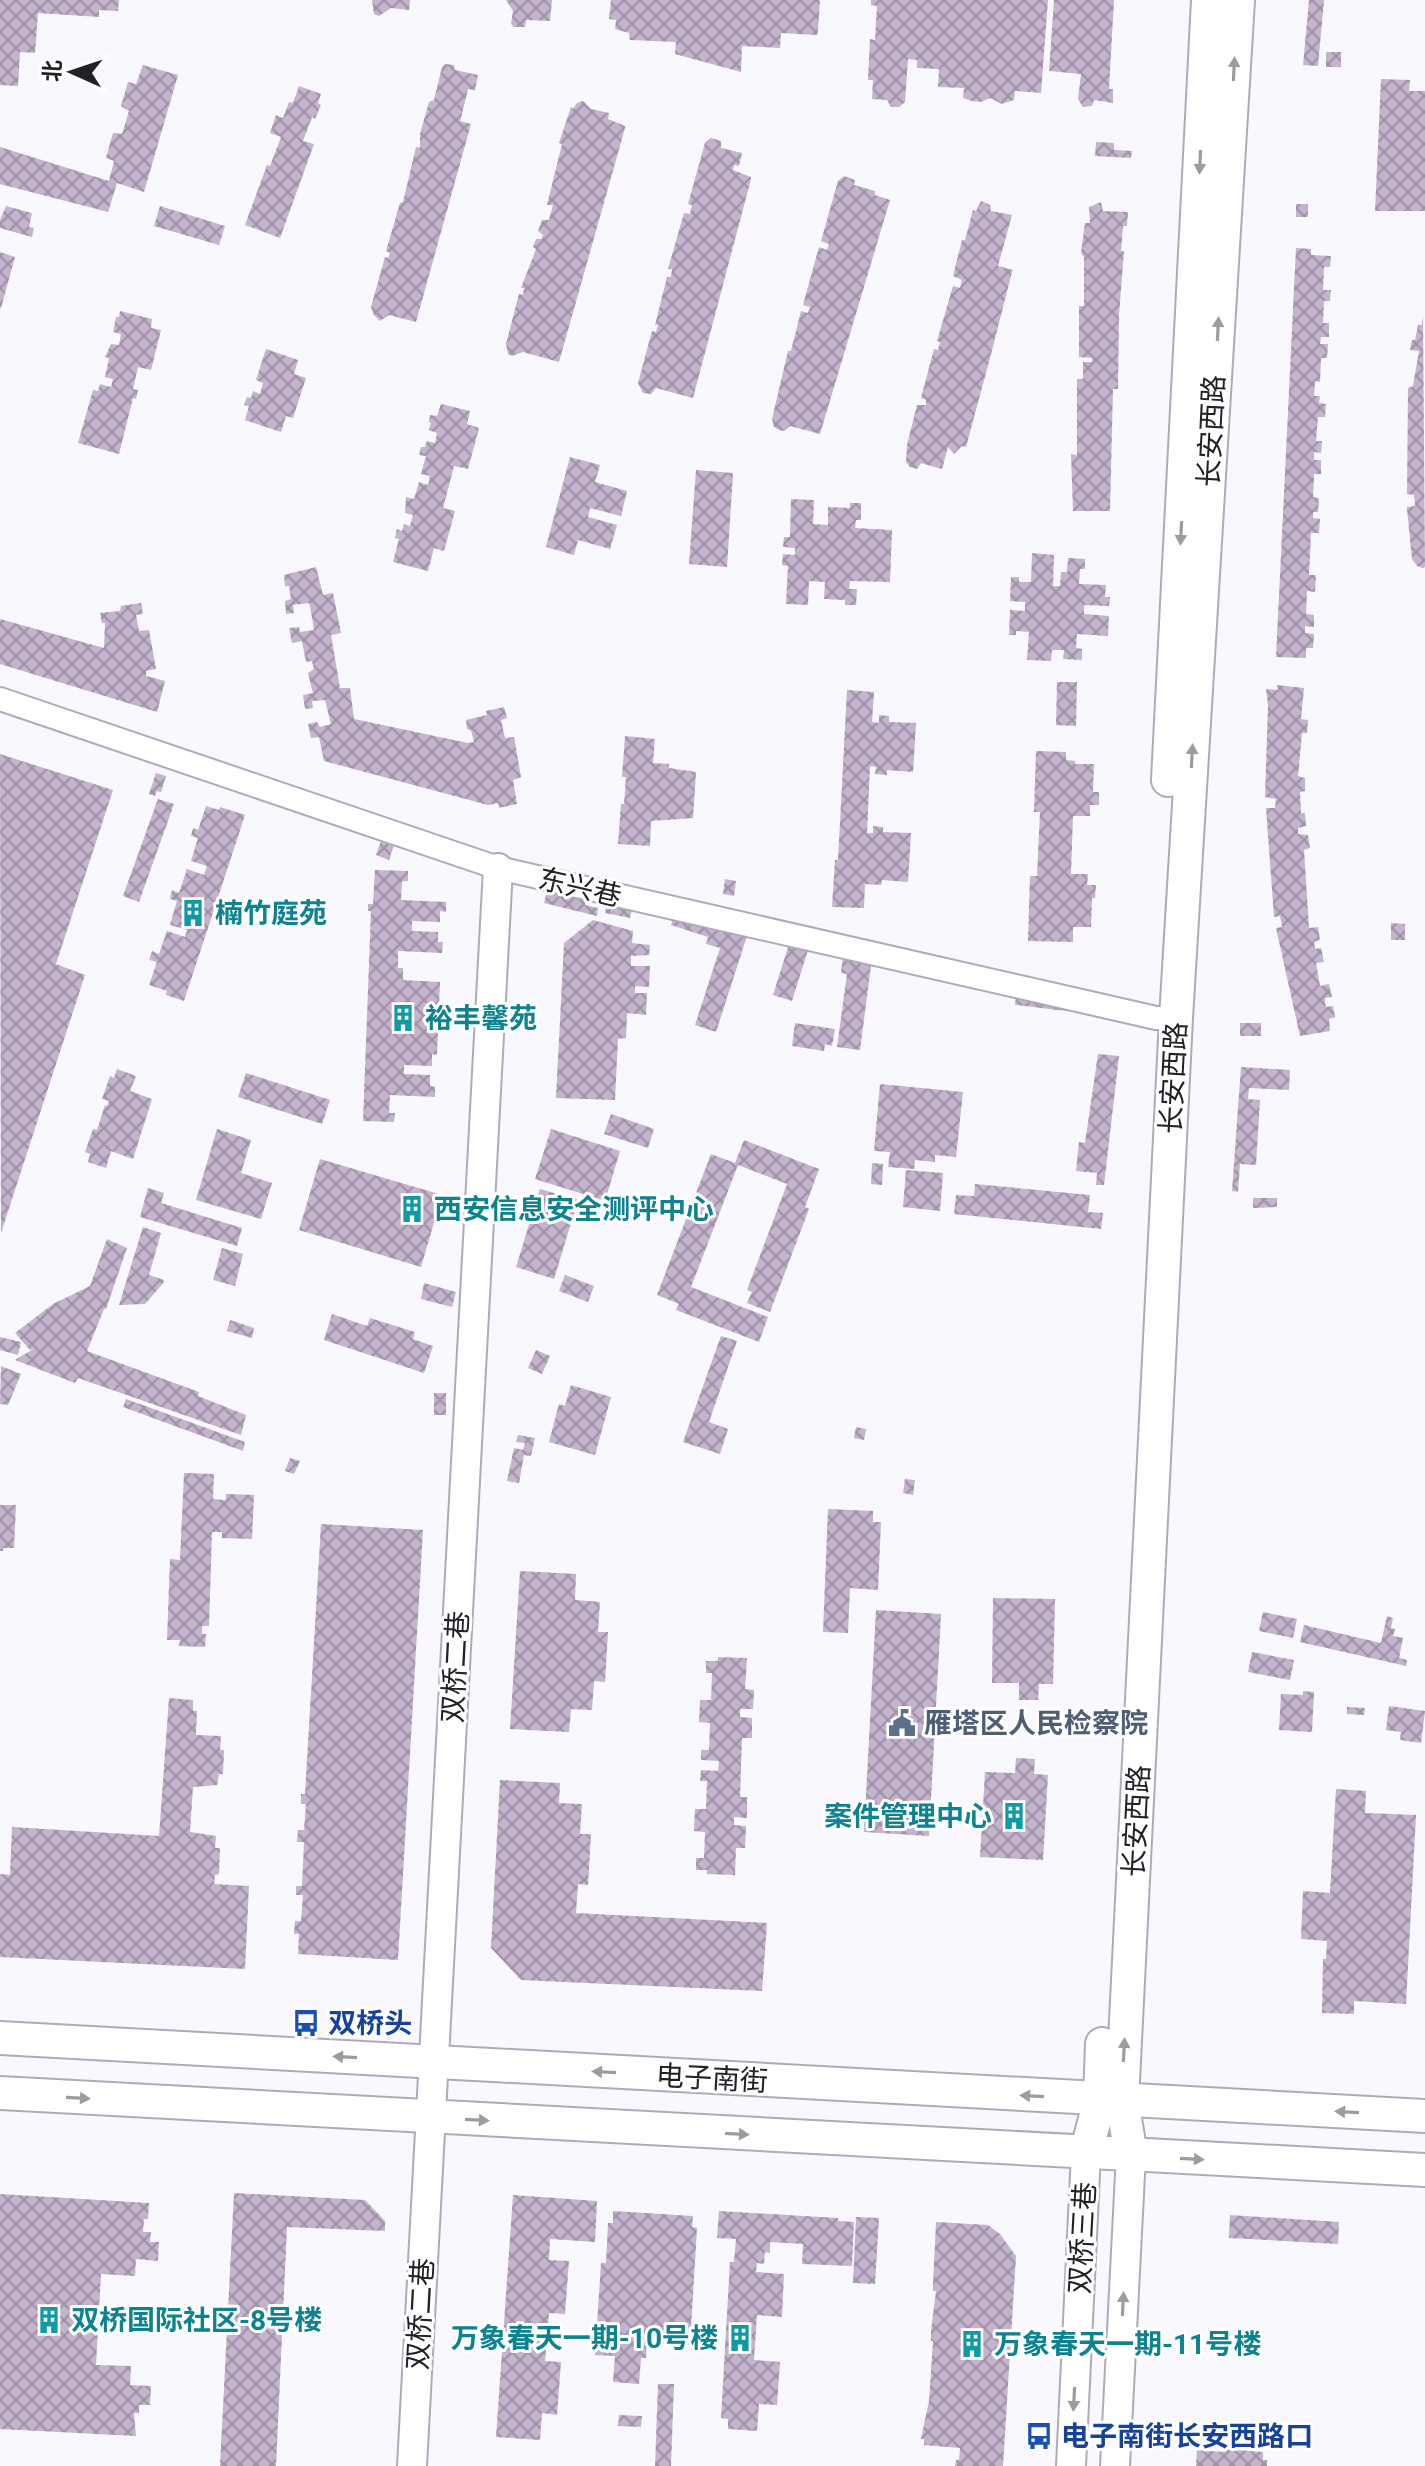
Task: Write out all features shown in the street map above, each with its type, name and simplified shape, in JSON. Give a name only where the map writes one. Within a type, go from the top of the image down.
[{"type":"main road","name":"长安西路","points":[[1086,2153],[1111,2100],[1166,1018],[1208,0]]},
{"type":"main road","name":"长安西路","points":[[1166,1018],[1238,0]]},
{"type":"main road","name":"电子南街","points":[[0,2038],[1425,2116]]},
{"type":"main road","name":"电子南街","points":[[0,2093],[1425,2170]]},
{"type":"main road","name":"长安西路","points":[[1111,2100],[1131,2155]]},
{"type":"street","name":"东兴巷","points":[[0,699],[498,868],[1166,1018]]},
{"type":"street","name":"双桥二巷","points":[[412,2466],[498,868]]},
{"type":"street","name":"双桥三巷","points":[[1071,2466],[1086,2153]]},
{"type":"street","name":"双桥三巷","points":[[1115,2466],[1131,2155]]},
{"type":"building","points":[[0,0],[119,0],[118,11],[99,10],[99,17],[38,13],[35,53],[20,52],[18,86],[0,85]]},
{"type":"building","points":[[372,0],[410,0],[409,10],[391,8],[379,16],[374,14]]},
{"type":"building","points":[[506,0],[552,0],[550,21],[526,20],[525,27],[514,27],[511,24],[513,11]]},
{"type":"building","points":[[611,0],[820,0],[818,30],[817,35],[781,33],[780,48],[742,46],[741,72],[675,54],[676,42],[630,40],[629,33],[615,29],[616,20],[609,19]]},
{"type":"building","points":[[871,0],[1048,0],[1041,93],[1015,91],[1014,100],[1002,104],[990,98],[981,102],[972,101],[963,98],[964,88],[938,87],[939,69],[917,68],[917,60],[908,59],[905,102],[899,107],[891,107],[887,100],[872,99],[873,80],[868,80],[870,39],[875,40],[877,6],[871,5]]},
{"type":"building","points":[[1054,0],[1114,0],[1109,89],[1113,89],[1113,103],[1094,100],[1092,106],[1083,107],[1078,99],[1081,74],[1049,71]]},
{"type":"building","points":[[1309,0],[1324,0],[1318,66],[1303,65]]},
{"type":"building","points":[[1326,52],[1341,52],[1341,67],[1326,67]]},
{"type":"building","points":[[445,64],[454,65],[455,70],[478,75],[475,90],[468,89],[460,121],[471,124],[416,322],[389,315],[380,321],[371,307],[385,257],[388,258],[390,253],[386,251],[400,203],[403,202],[416,147],[420,148],[420,134],[429,102],[434,100]]},
{"type":"building","points":[[143,65],[178,75],[144,192],[117,183],[108,212],[0,184],[0,147],[109,181],[114,161],[106,158],[113,133],[122,134],[129,111],[121,106],[128,82],[136,84]]},
{"type":"building","points":[[1381,79],[1410,80],[1409,91],[1425,91],[1425,211],[1375,211]]},
{"type":"building","points":[[299,86],[321,94],[318,103],[321,105],[315,119],[312,117],[303,141],[314,144],[280,238],[245,225],[281,137],[270,133],[276,115],[283,118]]},
{"type":"building","points":[[583,101],[591,109],[609,113],[608,119],[625,128],[559,362],[523,352],[512,356],[508,354],[506,344],[519,294],[523,295],[524,288],[521,288],[536,249],[533,247],[536,239],[542,239],[543,235],[538,231],[542,220],[549,220],[553,205],[547,205],[562,144],[559,143],[571,107],[573,109]]},
{"type":"building","points":[[711,138],[721,141],[721,148],[742,153],[739,166],[734,165],[733,170],[751,179],[693,398],[656,388],[651,394],[643,393],[638,383],[652,331],[656,332],[658,325],[655,325],[667,277],[671,277],[672,269],[668,269],[684,213],[690,214],[692,205],[688,204],[705,143]]},
{"type":"building","points":[[1096,142],[1114,143],[1114,150],[1132,151],[1131,158],[1095,156]]},
{"type":"building","points":[[844,176],[855,180],[854,185],[875,191],[875,195],[890,200],[820,434],[790,426],[784,431],[779,430],[774,427],[772,419],[788,351],[791,351],[801,311],[808,313],[810,307],[803,305],[819,247],[827,250],[829,244],[821,241],[838,181]]},
{"type":"building","points":[[981,201],[990,205],[991,211],[1012,215],[998,266],[1013,270],[966,447],[962,446],[954,454],[948,447],[942,469],[921,463],[917,469],[906,462],[907,445],[917,405],[926,405],[926,400],[921,398],[934,349],[938,350],[940,342],[937,341],[953,286],[960,288],[962,280],[953,276],[962,240],[965,240],[973,210],[976,211]]},
{"type":"building","points":[[1101,202],[1103,211],[1128,212],[1127,226],[1123,226],[1121,251],[1124,251],[1118,389],[1113,389],[1110,511],[1073,511],[1071,454],[1077,455],[1077,379],[1083,379],[1083,362],[1092,362],[1092,358],[1079,357],[1079,306],[1084,306],[1084,257],[1081,253],[1085,223],[1090,223],[1089,207]]},
{"type":"building","points":[[1296,204],[1308,204],[1308,217],[1296,217]]},
{"type":"building","points":[[6,206],[32,213],[29,227],[34,228],[32,237],[0,228]]},
{"type":"building","points":[[160,206],[225,226],[219,245],[154,226]]},
{"type":"building","points":[[1296,248],[1311,249],[1311,255],[1331,256],[1330,267],[1324,267],[1323,290],[1331,290],[1330,301],[1324,301],[1323,323],[1329,323],[1329,337],[1321,337],[1320,344],[1328,344],[1327,358],[1321,358],[1320,382],[1315,381],[1314,396],[1320,396],[1319,403],[1326,404],[1325,417],[1318,417],[1316,441],[1322,441],[1321,453],[1314,452],[1314,460],[1321,460],[1321,474],[1314,474],[1313,497],[1319,498],[1318,512],[1313,512],[1313,518],[1320,519],[1319,533],[1311,533],[1309,575],[1316,575],[1315,592],[1307,591],[1306,614],[1314,615],[1314,627],[1305,626],[1305,633],[1314,634],[1313,648],[1306,648],[1306,658],[1276,657]]},
{"type":"building","points":[[0,252],[15,257],[1,308],[0,308]]},
{"type":"building","points":[[120,311],[152,319],[151,328],[161,330],[151,370],[138,367],[133,389],[138,390],[136,399],[133,398],[119,454],[78,443],[93,390],[98,391],[100,384],[111,387],[113,379],[105,377],[109,358],[105,357],[111,344],[119,345],[121,334],[113,332]]},
{"type":"building","points":[[1423,316],[1423,568],[1412,559],[1407,507],[1415,506],[1415,503],[1414,495],[1407,494],[1408,388],[1413,386],[1419,351],[1410,350]]},
{"type":"building","points":[[266,349],[298,360],[294,374],[306,378],[293,418],[286,416],[281,432],[245,420],[249,406],[244,405],[247,397],[251,398],[253,391],[260,394],[263,383],[256,380]]},
{"type":"building","points":[[441,404],[470,411],[467,424],[479,428],[468,469],[454,466],[443,508],[455,511],[444,551],[434,548],[428,571],[393,562],[399,539],[395,538],[397,529],[402,531],[404,524],[410,526],[413,515],[405,513],[406,497],[414,499],[419,482],[428,485],[430,476],[421,474],[426,456],[419,455],[427,441],[435,443],[437,433],[429,430],[430,415],[437,416]]},
{"type":"building","points":[[570,457],[600,465],[595,482],[627,491],[621,516],[590,508],[588,517],[617,525],[610,549],[578,540],[574,555],[546,547]]},
{"type":"building","points":[[696,470],[733,473],[727,567],[689,564]]},
{"type":"building","points":[[791,499],[814,500],[813,524],[828,525],[828,507],[850,508],[850,503],[861,503],[861,520],[856,520],[855,528],[892,530],[890,582],[850,581],[849,589],[857,589],[856,605],[845,605],[845,600],[824,599],[825,582],[809,581],[808,605],[786,604],[788,566],[782,565],[783,554],[795,555],[795,548],[783,547],[784,537],[790,537]]},
{"type":"building","points":[[1032,553],[1054,555],[1053,586],[1060,586],[1061,572],[1067,572],[1068,558],[1085,559],[1085,569],[1080,569],[1079,584],[1106,585],[1105,597],[1110,597],[1109,606],[1084,605],[1084,614],[1109,616],[1108,636],[1077,634],[1076,648],[1082,649],[1082,660],[1063,659],[1064,650],[1052,650],[1051,661],[1027,660],[1029,632],[1016,631],[1016,635],[1009,635],[1010,610],[1025,611],[1025,602],[1010,601],[1011,577],[1019,577],[1019,582],[1031,582]]},
{"type":"building","points":[[316,567],[323,595],[333,593],[341,633],[331,635],[340,688],[350,688],[354,719],[468,743],[474,742],[466,720],[504,707],[507,718],[501,720],[505,738],[514,737],[521,777],[513,780],[517,804],[499,808],[498,803],[488,805],[324,761],[319,737],[311,738],[308,724],[317,722],[320,727],[331,724],[325,700],[312,701],[313,708],[305,709],[303,695],[313,693],[308,673],[314,669],[312,661],[306,662],[302,641],[292,643],[289,628],[299,627],[300,632],[314,630],[310,606],[309,603],[293,605],[294,613],[286,614],[285,601],[291,599],[284,575]]},
{"type":"building","points":[[141,603],[143,614],[136,615],[139,631],[149,630],[156,669],[146,671],[146,676],[165,681],[157,712],[0,664],[0,619],[104,648],[105,623],[102,623],[100,613],[120,611],[121,606]]},
{"type":"building","points":[[1057,682],[1077,682],[1076,726],[1056,725]]},
{"type":"building","points":[[1277,685],[1304,688],[1301,719],[1308,720],[1307,733],[1302,733],[1298,776],[1305,778],[1305,791],[1300,792],[1301,813],[1305,813],[1306,826],[1298,828],[1298,834],[1308,835],[1310,848],[1304,850],[1309,928],[1318,927],[1320,940],[1314,942],[1315,949],[1321,948],[1324,962],[1316,963],[1320,986],[1329,984],[1332,997],[1325,998],[1325,1003],[1326,1007],[1333,1006],[1335,1017],[1329,1019],[1330,1031],[1300,1036],[1276,928],[1282,925],[1280,916],[1274,917],[1266,808],[1275,808],[1276,799],[1265,797],[1266,689],[1278,690]]},
{"type":"building","points":[[847,690],[874,692],[872,722],[879,723],[879,715],[889,716],[889,722],[916,723],[913,772],[887,770],[887,775],[875,774],[876,767],[870,766],[867,833],[873,833],[873,826],[883,827],[883,832],[911,833],[908,882],[882,880],[881,885],[865,884],[864,908],[832,907],[835,860],[838,860]]},
{"type":"building","points":[[625,736],[655,739],[653,763],[696,772],[693,818],[651,821],[650,846],[618,844],[626,777],[622,777]]},
{"type":"building","points":[[1036,751],[1066,752],[1066,760],[1075,761],[1075,764],[1094,764],[1093,792],[1099,792],[1099,805],[1090,805],[1090,816],[1073,816],[1071,874],[1088,874],[1087,885],[1096,885],[1095,898],[1092,898],[1091,927],[1073,927],[1073,942],[1028,941],[1030,876],[1037,876],[1040,812],[1034,812]]},
{"type":"building","points":[[0,754],[113,790],[56,964],[85,975],[1,1233]]},
{"type":"building","points":[[156,773],[166,776],[161,792],[157,791],[155,796],[149,794]]},
{"type":"building","points":[[158,799],[174,804],[139,902],[123,896]]},
{"type":"building","name":"楠竹庭苑","points":[[206,806],[245,815],[184,1001],[149,985],[157,962],[149,960],[152,951],[159,954],[167,931],[185,937],[187,930],[170,925],[177,901],[170,899],[172,890],[179,893],[187,869],[204,875],[207,866],[191,861],[198,838],[191,836],[193,828],[198,830]]},
{"type":"building","points":[[382,838],[395,842],[389,860],[376,855]]},
{"type":"building","name":"裕丰馨苑","points":[[375,870],[408,871],[408,881],[402,881],[401,900],[446,902],[446,912],[440,911],[440,922],[412,921],[412,931],[438,932],[438,942],[443,942],[442,953],[398,951],[398,968],[403,968],[403,980],[440,982],[437,1055],[432,1054],[432,1066],[404,1065],[404,1074],[430,1075],[430,1086],[435,1087],[435,1097],[390,1095],[389,1113],[395,1113],[394,1122],[363,1121],[371,911],[368,911],[368,904],[373,904]]},
{"type":"building","points":[[725,879],[736,881],[734,896],[723,894]]},
{"type":"building","points":[[547,891],[585,900],[585,905],[598,908],[597,916],[544,903]]},
{"type":"building","points":[[607,904],[632,909],[630,918],[605,913]]},
{"type":"building","points":[[675,912],[747,936],[716,1032],[695,1025],[720,948],[706,944],[708,937],[671,925]]},
{"type":"building","points":[[593,920],[633,931],[632,943],[650,945],[649,955],[631,956],[631,966],[650,966],[649,987],[635,986],[635,993],[647,993],[646,1015],[627,1013],[626,1038],[618,1039],[615,1100],[556,1098],[564,943]]},
{"type":"building","points":[[1391,923],[1405,924],[1405,940],[1391,940]]},
{"type":"building","points":[[789,944],[808,950],[792,1001],[773,995]]},
{"type":"building","points":[[843,954],[872,958],[860,1050],[837,1047],[847,974],[841,973]]},
{"type":"building","points":[[1016,995],[1068,998],[1066,1011],[1015,1005]]},
{"type":"building","points":[[795,1023],[835,1029],[832,1046],[825,1044],[824,1051],[792,1046]]},
{"type":"building","points":[[1240,1023],[1261,1023],[1261,1036],[1240,1036]]},
{"type":"building","points":[[1098,1054],[1119,1056],[1104,1185],[1096,1185],[1097,1173],[1076,1171],[1079,1142],[1085,1143]]},
{"type":"building","points":[[1241,1067],[1290,1070],[1289,1090],[1249,1088],[1248,1099],[1260,1100],[1256,1165],[1240,1164],[1238,1192],[1232,1191]]},
{"type":"building","points":[[117,1069],[136,1076],[130,1091],[152,1099],[133,1159],[111,1151],[106,1168],[88,1162],[90,1154],[85,1152],[93,1129],[97,1130],[109,1101],[102,1099],[110,1076],[114,1078]]},
{"type":"building","points":[[246,1073],[330,1100],[322,1124],[238,1097]]},
{"type":"building","points":[[880,1084],[963,1092],[956,1157],[935,1155],[935,1162],[915,1160],[914,1169],[888,1167],[890,1152],[874,1151]]},
{"type":"building","points":[[611,1114],[654,1129],[648,1148],[604,1134]]},
{"type":"building","points":[[217,1129],[251,1140],[241,1173],[272,1183],[261,1219],[196,1200]]},
{"type":"building","points":[[551,1129],[620,1151],[605,1201],[535,1179]]},
{"type":"building","points":[[744,1140],[819,1169],[805,1207],[809,1209],[770,1312],[747,1303],[752,1292],[747,1290],[787,1184],[738,1165],[691,1287],[768,1317],[759,1342],[676,1310],[679,1304],[657,1295],[711,1154],[735,1163]]},
{"type":"building","name":"西安信息安全测评中心","points":[[320,1159],[442,1195],[421,1267],[299,1230]]},
{"type":"building","points":[[872,1163],[883,1164],[882,1185],[871,1184]]},
{"type":"building","points":[[906,1170],[943,1173],[940,1211],[903,1207]]},
{"type":"building","points":[[975,1184],[1090,1195],[1088,1212],[1103,1213],[1101,1229],[954,1214],[956,1195],[974,1196]]},
{"type":"building","points":[[148,1188],[164,1193],[161,1203],[242,1228],[237,1246],[140,1217]]},
{"type":"building","points":[[540,1189],[578,1200],[554,1279],[516,1267]]},
{"type":"building","points":[[1253,1198],[1277,1198],[1277,1207],[1253,1208]]},
{"type":"building","points":[[143,1227],[161,1233],[149,1275],[164,1282],[145,1304],[119,1305]]},
{"type":"building","points":[[107,1239],[127,1248],[106,1309],[87,1351],[199,1392],[198,1396],[246,1415],[241,1435],[78,1378],[75,1383],[15,1360],[35,1348],[30,1350],[15,1333],[53,1304],[90,1286]]},
{"type":"building","points":[[222,1248],[243,1254],[235,1286],[213,1280]]},
{"type":"building","points":[[565,1275],[594,1286],[588,1302],[559,1291]]},
{"type":"building","points":[[424,1283],[456,1292],[452,1307],[421,1299]]},
{"type":"building","points":[[332,1314],[367,1326],[370,1318],[415,1332],[413,1339],[433,1346],[424,1373],[324,1340]]},
{"type":"building","points":[[230,1320],[254,1328],[252,1338],[227,1331]]},
{"type":"building","points":[[721,1336],[737,1341],[709,1422],[728,1429],[720,1454],[683,1442]]},
{"type":"building","points":[[0,1337],[21,1342],[18,1355],[0,1350]]},
{"type":"building","points":[[536,1350],[550,1356],[542,1374],[528,1368]]},
{"type":"building","points":[[1,1366],[21,1374],[8,1405],[0,1404]]},
{"type":"building","points":[[571,1385],[611,1397],[595,1455],[549,1442],[559,1404],[565,1406]]},
{"type":"building","points":[[434,1393],[446,1393],[446,1415],[434,1415]]},
{"type":"building","points":[[126,1399],[245,1442],[243,1451],[123,1407]]},
{"type":"building","points":[[856,1427],[866,1429],[864,1440],[854,1438]]},
{"type":"building","points":[[518,1435],[535,1438],[531,1456],[524,1455],[519,1483],[507,1481],[514,1448],[523,1450],[525,1443],[516,1442]]},
{"type":"building","points":[[290,1458],[300,1461],[294,1474],[285,1471]]},
{"type":"building","points":[[184,1473],[214,1474],[213,1499],[226,1500],[226,1494],[254,1495],[252,1539],[222,1538],[222,1532],[212,1532],[209,1626],[202,1626],[202,1634],[206,1634],[205,1647],[179,1646],[180,1640],[167,1640],[170,1559],[180,1560]]},
{"type":"building","points":[[905,1479],[915,1480],[913,1495],[903,1493]]},
{"type":"building","points":[[0,1505],[16,1505],[14,1548],[3,1548],[3,1551],[0,1551]]},
{"type":"building","points":[[828,1509],[873,1511],[873,1522],[881,1522],[878,1590],[850,1588],[848,1633],[823,1632]]},
{"type":"building","points":[[321,1524],[423,1530],[398,1960],[298,1954],[299,1934],[294,1934],[295,1921],[301,1921],[303,1895],[296,1895],[296,1886],[302,1886],[304,1842],[297,1842],[298,1830],[304,1830],[306,1804],[301,1804],[301,1794],[305,1794]]},
{"type":"building","points":[[520,1571],[576,1574],[575,1600],[600,1602],[598,1632],[608,1632],[605,1682],[594,1681],[592,1710],[571,1709],[569,1732],[510,1729]]},
{"type":"building","points":[[993,1598],[1055,1599],[1053,1684],[1039,1684],[1038,1700],[1019,1700],[1019,1683],[992,1683]]},
{"type":"building","name":"雁塔区人民检察院","points":[[876,1610],[941,1614],[929,1836],[864,1832]]},
{"type":"building","points":[[1263,1612],[1297,1619],[1293,1638],[1259,1631]]},
{"type":"building","points":[[1387,1616],[1393,1618],[1393,1636],[1403,1638],[1399,1658],[1407,1660],[1406,1666],[1300,1642],[1304,1625],[1381,1643]]},
{"type":"building","points":[[1252,1652],[1294,1660],[1290,1680],[1248,1672]]},
{"type":"building","points":[[718,1657],[747,1658],[745,1689],[754,1690],[753,1709],[740,1709],[740,1717],[752,1718],[752,1738],[742,1738],[740,1797],[747,1797],[747,1818],[734,1817],[734,1825],[746,1826],[745,1848],[736,1848],[735,1875],[707,1874],[707,1870],[696,1870],[696,1858],[704,1858],[705,1832],[694,1831],[695,1809],[706,1809],[707,1781],[700,1781],[701,1770],[718,1771],[719,1761],[701,1760],[701,1750],[709,1750],[710,1723],[699,1722],[700,1700],[711,1700],[712,1673],[706,1673],[706,1661],[718,1661]]},
{"type":"building","points":[[1303,1691],[1314,1692],[1312,1732],[1279,1730],[1281,1694],[1303,1695]]},
{"type":"building","points":[[169,1698],[193,1700],[193,1711],[197,1711],[196,1735],[221,1736],[223,1774],[219,1774],[217,1785],[193,1787],[190,1832],[216,1836],[215,1848],[220,1848],[219,1874],[215,1875],[214,1884],[249,1886],[245,1969],[0,1957],[0,1874],[10,1875],[12,1827],[159,1836]]},
{"type":"building","points":[[1389,1706],[1425,1711],[1421,1743],[1400,1740],[1401,1732],[1386,1730]]},
{"type":"building","points":[[1347,1707],[1365,1708],[1364,1715],[1347,1714]]},
{"type":"building","name":"案件管理中心","points":[[1016,1758],[1035,1759],[1034,1774],[1048,1775],[1043,1860],[980,1857],[985,1772],[1015,1773]]},
{"type":"building","points":[[500,1780],[560,1783],[559,1803],[582,1804],[580,1834],[591,1834],[588,1885],[578,1884],[576,1913],[767,1923],[762,1991],[521,1980],[491,1948]]},
{"type":"building","points":[[1336,1789],[1366,1791],[1365,1813],[1416,1815],[1406,2004],[1354,2001],[1354,2014],[1322,2013],[1323,1959],[1326,1959],[1327,1941],[1301,1939],[1303,1891],[1330,1893]]},
{"type":"building","points":[[234,2193],[365,2200],[385,2221],[385,2231],[287,2227],[276,2466],[220,2466]]},
{"type":"building","name":"双桥国际社区-8号楼","points":[[0,2194],[149,2203],[143,2232],[151,2232],[150,2242],[159,2242],[158,2261],[136,2259],[135,2276],[101,2274],[96,2365],[131,2366],[130,2385],[151,2386],[150,2405],[139,2405],[139,2413],[134,2413],[136,2436],[0,2429]]},
{"type":"building","points":[[513,2195],[597,2201],[595,2242],[550,2239],[549,2260],[569,2261],[565,2314],[549,2313],[545,2361],[561,2362],[557,2415],[542,2413],[540,2440],[496,2437]]},
{"type":"building","points":[[613,2211],[693,2216],[692,2227],[697,2228],[690,2345],[647,2342],[646,2358],[641,2358],[639,2384],[613,2382],[615,2356],[595,2355],[601,2263],[606,2263],[608,2223],[613,2223]]},
{"type":"building","name":"万象春天一期-10号楼","points":[[719,2211],[838,2218],[838,2221],[854,2222],[852,2266],[802,2264],[803,2244],[770,2242],[770,2253],[765,2252],[764,2264],[757,2263],[756,2272],[784,2274],[782,2317],[757,2315],[754,2360],[780,2362],[777,2405],[759,2404],[757,2431],[728,2429],[728,2419],[721,2418],[730,2262],[734,2262],[736,2239],[717,2238]]},
{"type":"building","points":[[1230,2215],[1339,2222],[1338,2244],[1229,2238]]},
{"type":"building","points":[[856,2217],[879,2218],[875,2284],[853,2283]]},
{"type":"building","name":"万象春天一期-11号楼","points":[[936,2222],[988,2225],[1000,2234],[1016,2256],[1003,2466],[955,2466],[960,2448],[924,2445],[924,2439],[921,2439],[929,2401],[931,2331],[936,2291],[933,2291],[933,2285]]},
{"type":"building","points":[[658,2384],[674,2384],[671,2466],[655,2466]]},
{"type":"building","points":[[619,2415],[642,2416],[641,2427],[618,2426]]},
{"type":"building","points":[[1223,2449],[1263,2452],[1267,2466],[1196,2466],[1197,2450],[1223,2452]]},
{"type":"place","name":"楠竹庭苑","points":[[193,913]]},
{"type":"place","name":"裕丰馨苑","points":[[403,1018]]},
{"type":"place","name":"西安信息安全测评中心","points":[[412,1209]]},
{"type":"place","name":"雁塔区人民检察院","points":[[902,1723]]},
{"type":"place","name":"案件管理中心","points":[[1014,1816]]},
{"type":"place","name":"双桥头","points":[[306,2023]]},
{"type":"place","name":"双桥国际社区-8号楼","points":[[49,2320]]},
{"type":"place","name":"万象春天一期-10号楼","points":[[740,2338]]},
{"type":"place","name":"万象春天一期-11号楼","points":[[972,2344]]},
{"type":"place","name":"电子南街长安西路口","points":[[1039,2436]]}]
